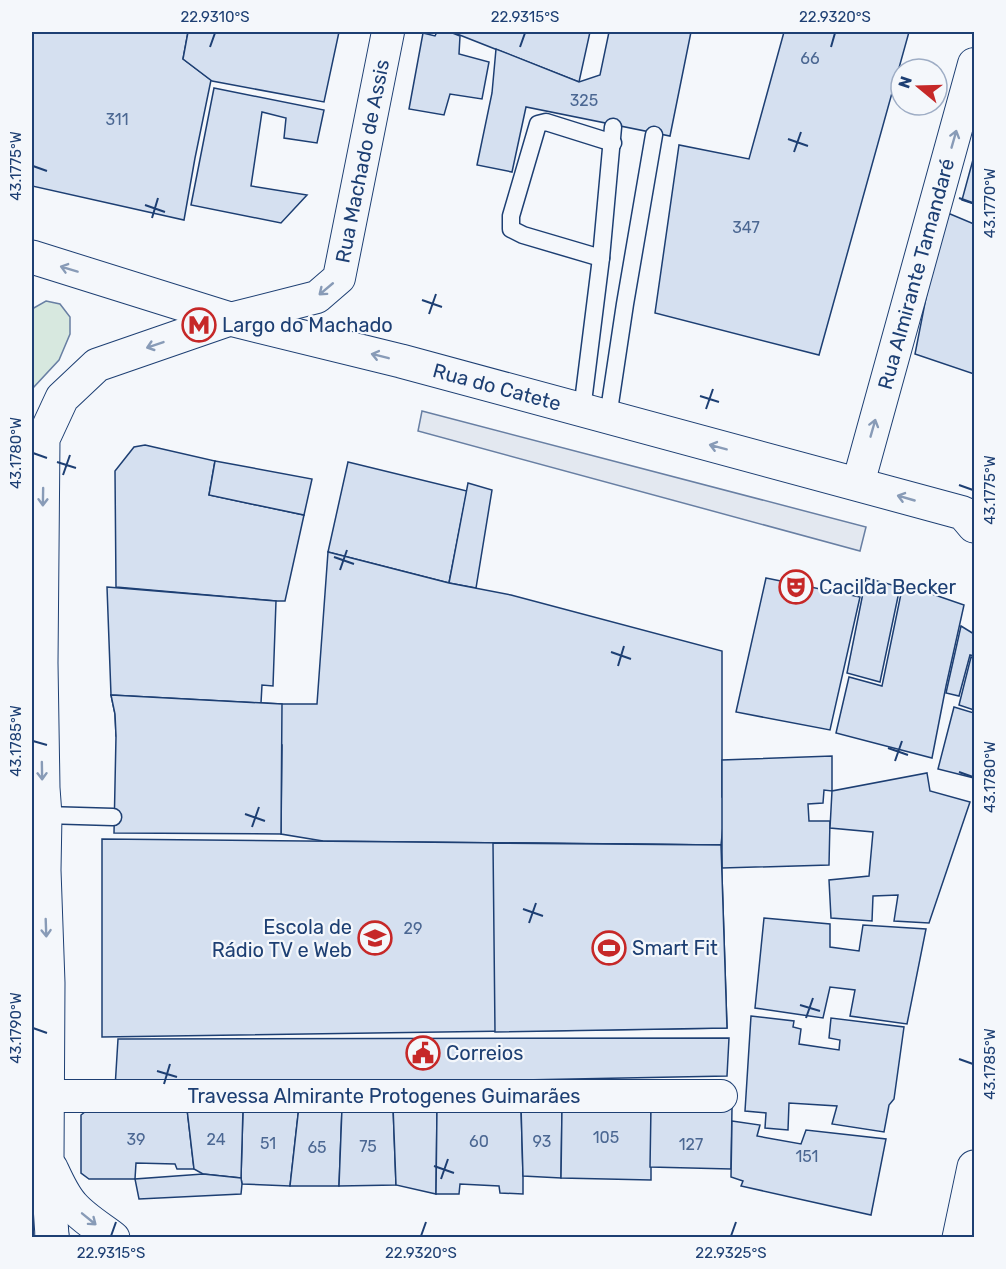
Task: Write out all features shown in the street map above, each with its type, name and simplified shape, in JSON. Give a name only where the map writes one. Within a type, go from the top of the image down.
[{"type":"street","name":"Rua Machado de Assis","points":[[230,319],[317,297],[339,278],[388,32]]},
{"type":"street","name":"Rua Almirante Tamandaré","points":[[858,484],[975,64]]},
{"type":"street","name":"Rua do Catete","points":[[32,258],[230,319],[401,361],[595,413],[858,484],[971,518]]},
{"type":"street","points":[[48,1234],[48,982],[41,663],[43,439],[62,398],[97,365],[230,319]]},
{"type":"street","name":"Travessa Almirante Protogenes Guimarães","points":[[48,1096],[721,1096]]},
{"type":"street","points":[[47,1161],[73,1206],[114,1238]]},
{"type":"street","points":[[959,1238],[975,1167]]},
{"type":"lane","points":[[595,413],[601,258],[613,135],[546,122],[538,124],[511,216],[511,229],[523,235],[601,258]]},
{"type":"lane","points":[[595,413],[625,304],[654,135]]},
{"type":"lane","points":[[45,815],[113,817]]},
{"type":"shaded area","points":[[46,301],[60,304],[70,317],[70,334],[59,360],[32,389],[32,309]]},
{"type":"shaded area","points":[[422,411],[866,527],[860,551],[418,431]]},
{"type":"building","points":[[32,32],[188,32],[183,59],[211,80],[184,220],[32,186]]},
{"type":"building","points":[[188,32],[339,32],[324,102],[212,81],[183,59]]},
{"type":"building","points":[[437,32],[450,32],[460,36],[459,54],[489,62],[482,99],[450,94],[444,115],[409,109],[423,33],[435,36]]},
{"type":"building","points":[[452,32],[590,32],[579,82]]},
{"type":"building","points":[[609,32],[691,32],[670,136],[526,107],[512,172],[477,165],[492,93],[496,49],[579,82],[600,75]]},
{"type":"building","points":[[784,32],[909,32],[902,57],[889,57],[889,104],[819,355],[655,313],[679,145],[749,159]]},
{"type":"building","points":[[214,88],[324,110],[317,143],[284,138],[286,118],[262,112],[251,186],[307,195],[281,223],[191,205]]},
{"type":"building","points":[[974,156],[974,204],[962,200]]},
{"type":"building","points":[[943,211],[974,224],[974,374],[915,354]]},
{"type":"building","points":[[145,445],[215,461],[209,495],[304,515],[285,601],[116,587],[115,471],[134,447]]},
{"type":"building","points":[[215,461],[312,479],[304,515],[209,495]]},
{"type":"building","points":[[348,462],[467,491],[449,583],[328,552]]},
{"type":"building","points":[[468,483],[492,490],[476,588],[449,583]]},
{"type":"building","points":[[328,552],[449,583],[511,595],[722,651],[722,797],[771,796],[772,822],[723,826],[721,845],[323,841],[281,834],[282,745],[116,736],[111,695],[317,704]]},
{"type":"building","points":[[766,578],[860,597],[830,730],[736,712]]},
{"type":"building","points":[[866,578],[900,587],[880,682],[847,673]]},
{"type":"building","points":[[903,584],[964,605],[932,758],[836,733],[849,677],[882,686]]},
{"type":"building","points":[[107,587],[276,601],[273,686],[262,685],[261,703],[111,695]]},
{"type":"building","points":[[961,626],[974,634],[974,656],[970,655],[959,696],[946,693]]},
{"type":"building","points":[[971,657],[974,658],[974,710],[959,705]]},
{"type":"building","points":[[111,695],[282,704],[281,834],[114,833],[116,736]]},
{"type":"building","points":[[954,707],[974,713],[974,778],[938,769]]},
{"type":"building","points":[[832,756],[832,791],[824,790],[823,803],[808,804],[809,821],[830,821],[829,865],[722,868],[722,760]]},
{"type":"building","points":[[927,773],[930,791],[970,802],[929,923],[894,921],[898,895],[873,896],[872,921],[831,918],[829,880],[869,876],[873,832],[830,828],[832,791]]},
{"type":"building","points":[[102,839],[721,845],[727,1028],[102,1037]]},
{"type":"building","name":"Smart Fit","points":[[493,843],[721,845],[727,1028],[495,1032]]},
{"type":"building","points":[[764,918],[830,924],[830,947],[859,951],[863,925],[926,929],[907,1024],[850,1016],[855,990],[830,987],[823,1018],[755,1008]]},
{"type":"building","points":[[751,1016],[794,1021],[793,1027],[801,1029],[799,1044],[839,1050],[840,1040],[829,1038],[831,1018],[904,1027],[894,1099],[889,1105],[884,1132],[832,1124],[837,1106],[789,1103],[788,1130],[765,1128],[766,1113],[745,1111]]},
{"type":"building","name":"Correios","points":[[729,1038],[727,1076],[115,1088],[118,1039]]},
{"type":"building","points":[[299,1106],[290,1186],[242,1184],[243,1109]]},
{"type":"building","points":[[299,1106],[342,1108],[339,1186],[290,1186]]},
{"type":"building","points":[[393,1106],[396,1185],[339,1186],[342,1108]]},
{"type":"building","points":[[393,1106],[437,1107],[436,1194],[396,1185]]},
{"type":"building","points":[[521,1106],[523,1194],[500,1193],[499,1186],[460,1184],[459,1194],[436,1194],[437,1107]]},
{"type":"building","points":[[521,1106],[562,1107],[561,1178],[523,1176]]},
{"type":"building","points":[[562,1107],[651,1107],[651,1180],[561,1178]]},
{"type":"building","points":[[651,1107],[732,1108],[731,1169],[650,1167]]},
{"type":"building","points":[[90,1108],[187,1109],[194,1169],[177,1169],[175,1164],[136,1163],[135,1179],[89,1179],[81,1173],[81,1115]]},
{"type":"building","points":[[187,1109],[243,1109],[241,1178],[203,1174],[194,1169]]},
{"type":"building","points":[[732,1121],[760,1125],[757,1136],[801,1144],[806,1130],[886,1139],[871,1215],[741,1186],[743,1181],[731,1177]]},
{"type":"building","points":[[203,1174],[241,1178],[241,1194],[139,1199],[135,1179]]},
{"type":"place","name":"Largo do Machado","points":[[199,325]]},
{"type":"place","name":"Cacilda Becker","points":[[796,587]]},
{"type":"place","name":"Escola de Rádio TV e Web","points":[[375,938]]},
{"type":"place","name":"Smart Fit","points":[[609,948]]},
{"type":"place","name":"Correios","points":[[423,1053]]}]
